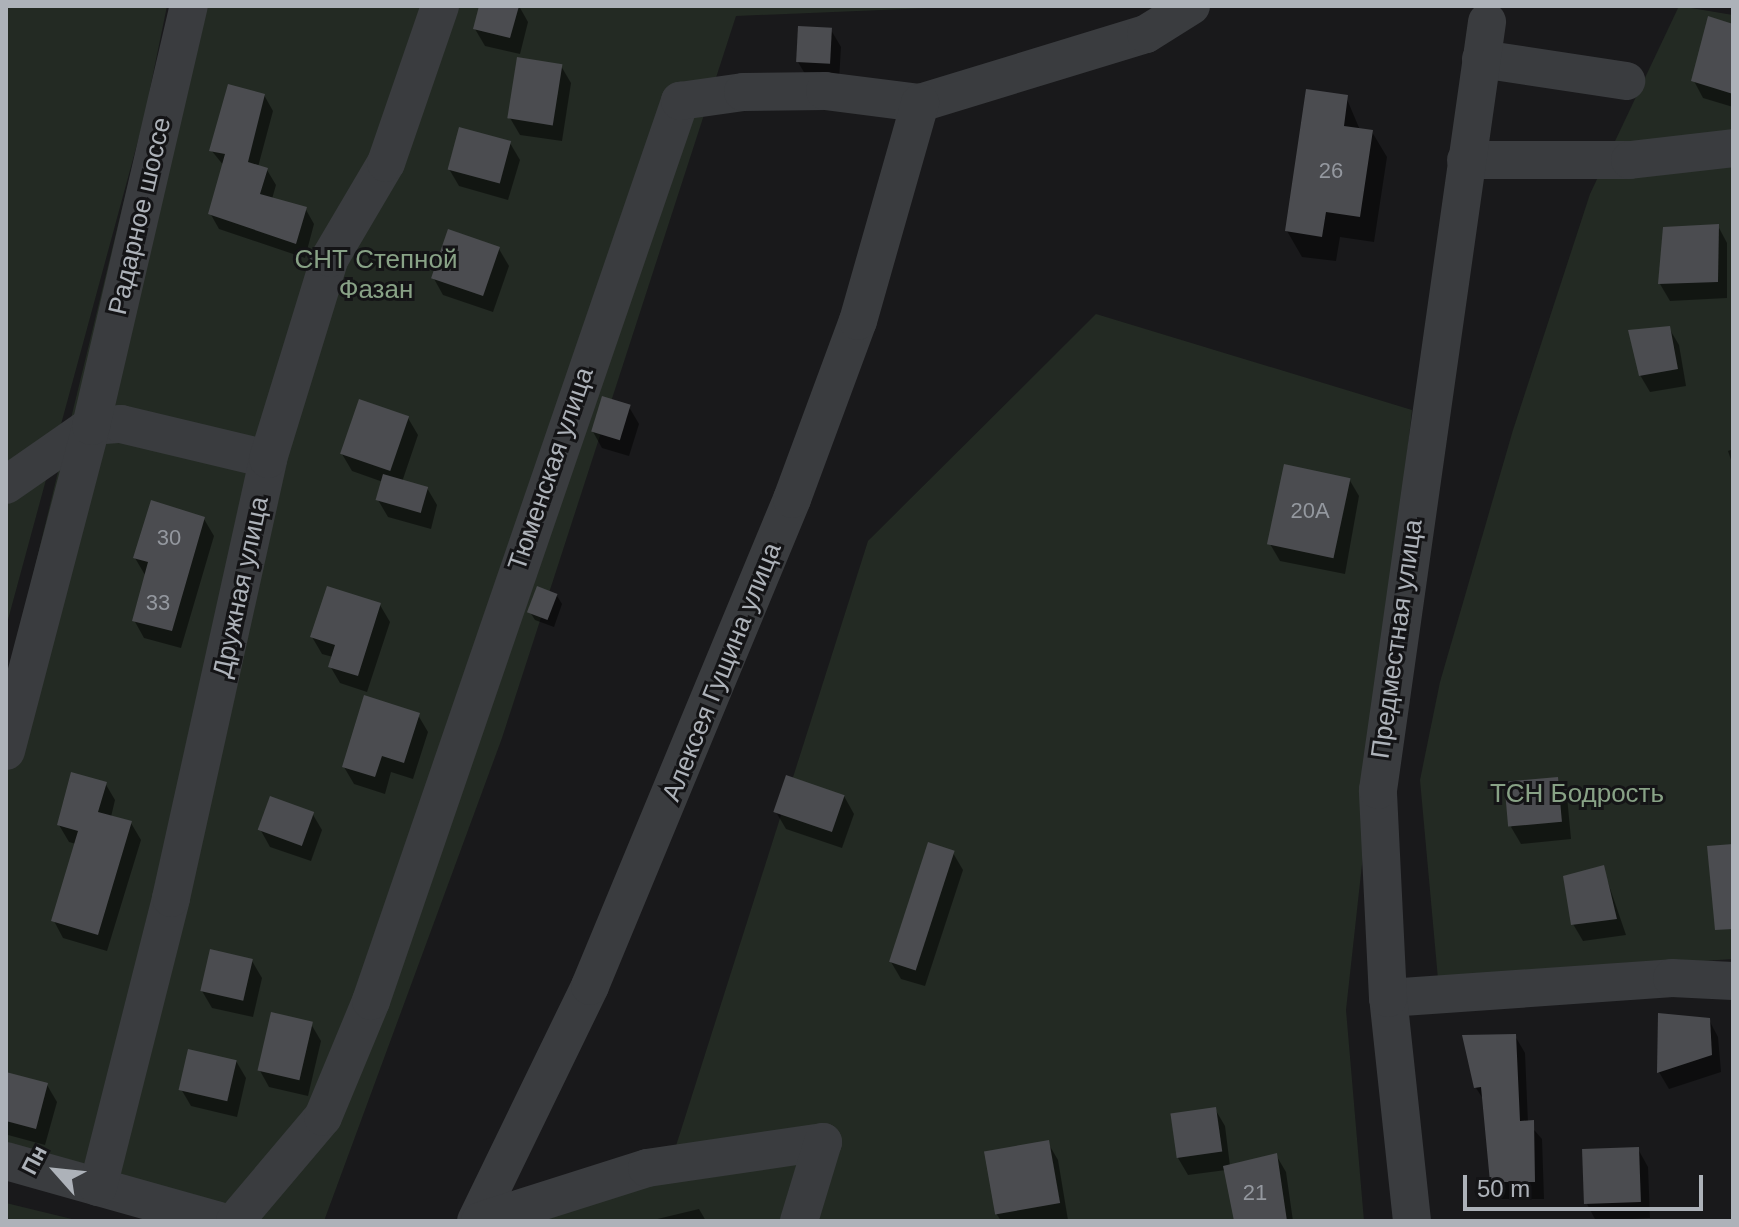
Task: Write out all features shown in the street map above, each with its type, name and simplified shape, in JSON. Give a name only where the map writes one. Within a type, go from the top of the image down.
[{"type":"street","name":"Радарное шоссе","points":[[6,751],[91,426],[189,6]]},
{"type":"street","name":"Дружная улица","points":[[98,1187],[171,898],[268,459],[330,258],[386,163],[440,6]]},
{"type":"street","points":[[920,103],[1146,34],[1191,6]]},
{"type":"street","name":"Предместная улица","points":[[1412,1221],[1388,998],[1377,831],[1383,728],[1487,22]]},
{"type":"street","points":[[1481,59],[1626,81]]},
{"type":"street","name":"Тюменская улица","points":[[235,1221],[323,1117],[371,1001],[680,101],[743,92],[825,91],[920,103]]},
{"type":"street","name":"Алексея Гущина улица","points":[[478,1221],[590,986],[787,514],[858,321],[920,103]]},
{"type":"street","points":[[1466,160],[1630,160],[1733,148]]},
{"type":"street","points":[[6,485],[91,426],[121,424],[268,459]]},
{"type":"street","points":[[1388,998],[1672,978],[1733,981]]},
{"type":"street","points":[[478,1221],[647,1168],[823,1142],[799,1221]]},
{"type":"street","points":[[6,1161],[219,1221]]},
{"type":"green space","name":"СНТ Степной Фазан","points":[[6,6],[167,6],[149,94],[171,6],[977,6],[736,16],[502,738],[324,1221],[159,1221],[6,1180],[6,686],[142,126],[6,627]]},
{"type":"green space","name":"ТСН Бодрость","points":[[1679,6],[1733,15],[1733,959],[1438,979],[1420,780],[1440,682],[1513,430],[1590,194]]},
{"type":"green space","points":[[1096,314],[1412,410],[1346,1010],[1364,1221],[512,1221],[668,1171],[868,541]]},
{"type":"green space","points":[[6,1203],[80,1221],[6,1221]]},
{"type":"building","points":[[479,6],[519,6],[510,38],[473,29]]},
{"type":"building","points":[[1708,16],[1733,24],[1733,94],[1691,81]]},
{"type":"building","points":[[798,26],[832,28],[830,64],[796,62]]},
{"type":"building","points":[[517,57],[562,64],[553,125],[507,118]]},
{"type":"building","points":[[228,84],[265,94],[248,162],[268,168],[260,194],[307,207],[296,244],[208,214],[225,154],[209,151]]},
{"type":"building","points":[[1306,89],[1348,95],[1344,126],[1373,130],[1360,217],[1326,212],[1322,237],[1285,231]]},
{"type":"building","points":[[459,127],[511,141],[500,183],[448,170]]},
{"type":"building","points":[[1719,224],[1718,282],[1658,284],[1663,227]]},
{"type":"building","points":[[448,229],[500,247],[483,296],[431,278]]},
{"type":"building","points":[[1670,326],[1678,369],[1639,376],[1628,330]]},
{"type":"building","points":[[602,396],[631,405],[620,440],[591,431]]},
{"type":"building","points":[[359,399],[409,416],[390,471],[340,454]]},
{"type":"building","points":[[1284,464],[1351,478],[1333,558],[1267,544]]},
{"type":"building","points":[[383,474],[428,487],[421,513],[376,500]]},
{"type":"building","points":[[151,500],[205,517],[172,631],[132,621],[148,562],[133,558]]},
{"type":"building","points":[[327,586],[381,603],[358,676],[328,667],[335,645],[310,637]]},
{"type":"building","points":[[537,586],[558,594],[548,620],[527,612]]},
{"type":"building","points":[[364,695],[420,713],[404,763],[382,756],[375,777],[342,767]]},
{"type":"building","points":[[71,772],[107,782],[98,812],[132,821],[98,935],[51,921],[78,831],[57,825]]},
{"type":"building","points":[[786,775],[845,795],[832,832],[773,812]]},
{"type":"building","points":[[1558,777],[1562,822],[1508,827],[1504,782]]},
{"type":"building","points":[[270,796],[314,812],[302,846],[258,830]]},
{"type":"building","points":[[928,842],[955,851],[916,970],[889,962]]},
{"type":"building","points":[[1733,844],[1733,929],[1715,930],[1707,846]]},
{"type":"building","points":[[1604,865],[1617,919],[1571,925],[1563,876]]},
{"type":"building","points":[[210,949],[253,959],[243,1001],[200,991]]},
{"type":"building","points":[[271,1012],[313,1022],[299,1080],[258,1070]]},
{"type":"building","points":[[1658,1013],[1710,1018],[1712,1055],[1657,1073]]},
{"type":"building","points":[[1516,1034],[1520,1121],[1534,1120],[1535,1182],[1490,1182],[1481,1087],[1474,1088],[1462,1035]]},
{"type":"building","points":[[188,1049],[237,1060],[227,1101],[179,1090]]},
{"type":"building","points":[[6,1072],[48,1083],[36,1129],[6,1121]]},
{"type":"building","points":[[1216,1107],[1222,1152],[1177,1158],[1170,1113]]},
{"type":"building","points":[[1049,1140],[1060,1203],[995,1214],[984,1151]]},
{"type":"building","points":[[1639,1147],[1641,1202],[1584,1204],[1582,1149]]},
{"type":"building","points":[[1277,1153],[1287,1221],[1234,1221],[1223,1166]]}]
